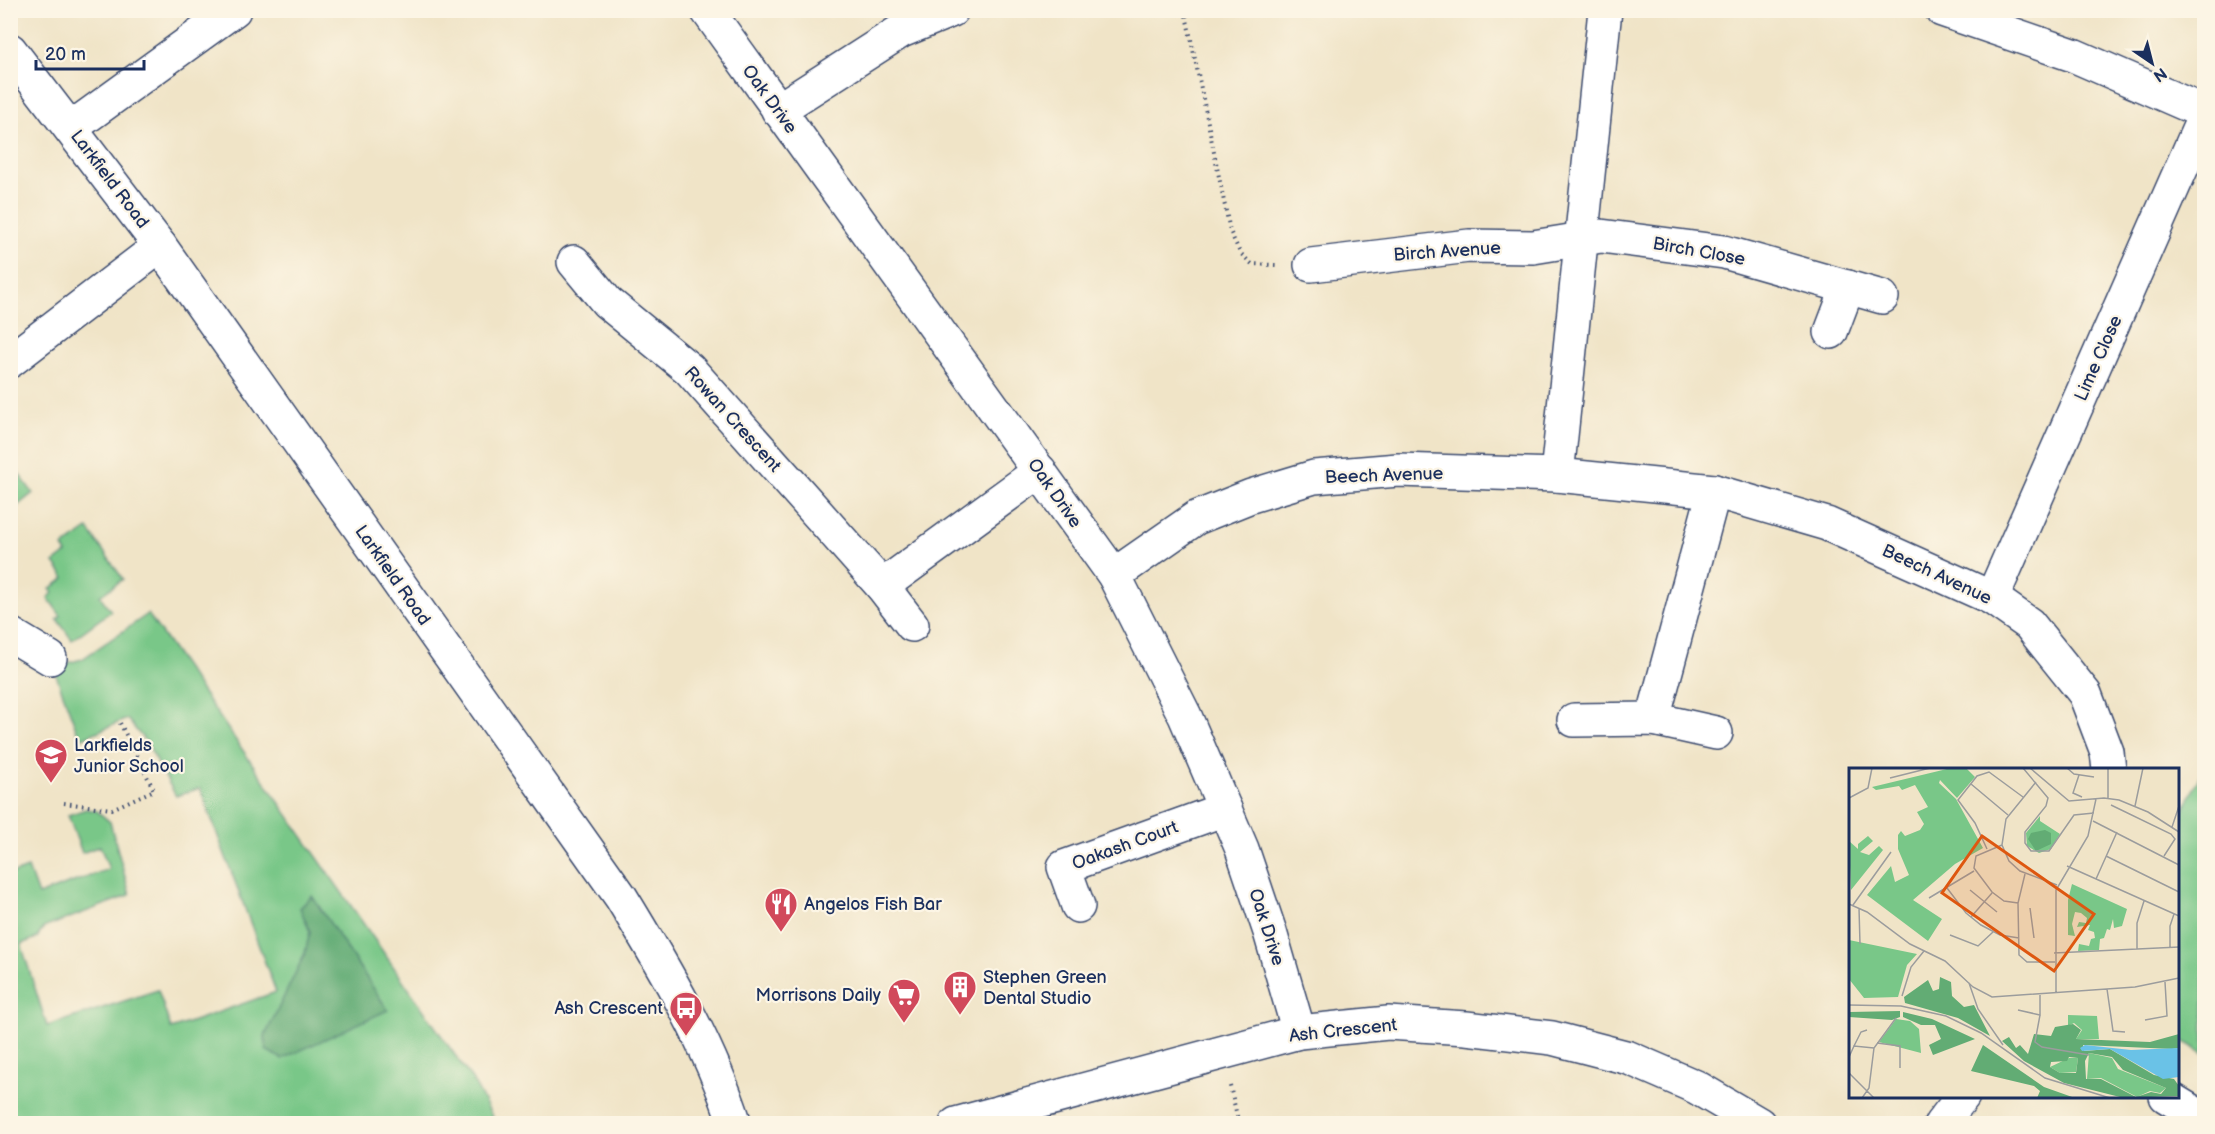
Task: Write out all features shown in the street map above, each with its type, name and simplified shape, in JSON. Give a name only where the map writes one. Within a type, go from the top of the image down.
[{"type":"street","points":[[71,128],[234,10]]},
{"type":"street","name":"Oak Drive","points":[[707,10],[1114,576],[1185,716],[1242,849],[1270,932],[1299,1032]]},
{"type":"street","points":[[778,110],[901,31],[952,10]]},
{"type":"street","points":[[1557,475],[1605,10]]},
{"type":"street","points":[[1942,10],[2073,55],[2205,112]]},
{"type":"street","name":"Larkfield Road","points":[[10,50],[160,246],[621,897],[692,1021],[735,1124]]},
{"type":"street","name":"Lime Close","points":[[1992,598],[2205,117]]},
{"type":"street","name":"Birch Close","points":[[1583,239],[1600,236],[1724,252],[1882,297]]},
{"type":"street","name":"Birch Avenue","points":[[1311,265],[1469,246],[1533,247],[1583,239]]},
{"type":"street","points":[[10,361],[160,246]]},
{"type":"street","name":"Rowan Crescent","points":[[574,262],[607,302],[689,369],[882,586],[912,624]]},
{"type":"street","points":[[1831,332],[1848,287]]},
{"type":"street","name":"Beech Avenue","points":[[1114,576],[1196,518],[1251,496],[1314,477],[1398,470],[1557,475],[1714,491],[1827,524],[1992,598],[2029,624],[2085,694],[2107,752],[2109,768]]},
{"type":"street","points":[[882,586],[1040,471]]},
{"type":"street","points":[[1653,719],[1714,491]]},
{"type":"street","points":[[10,634],[50,658]]},
{"type":"street","points":[[1574,720],[1653,719],[1716,733]]},
{"type":"street","name":"Oakash Court","points":[[1078,906],[1064,867],[1225,809]]},
{"type":"street","name":"Ash Crescent","points":[[956,1124],[1299,1032],[1388,1023],[1466,1028],[1552,1038],[1629,1058],[1696,1087],[1759,1124]]},
{"type":"street","points":[[1941,1124],[1961,1098]]},
{"type":"street","points":[[2169,1098],[2205,1119]]},
{"type":"path","points":[[1185,10],[1230,231],[1240,253],[1252,264],[1311,265]]},
{"type":"path","points":[[64,803],[112,809],[154,790],[120,723]]},
{"type":"green space","points":[[11,463],[33,493],[11,511]]},
{"type":"green space","points":[[88,529],[123,579],[100,596],[111,611],[72,640],[57,619],[61,616],[48,598],[53,593],[50,589],[65,578],[54,563],[67,553],[63,547]]},
{"type":"green space","points":[[148,614],[473,1081],[496,1123],[11,1124],[11,874],[28,868],[38,895],[109,869],[100,846],[82,853],[68,815],[86,809],[97,811],[110,822],[130,895],[43,928],[37,938],[21,944],[47,1026],[158,990],[171,1029],[276,992],[200,788],[176,796],[146,742],[127,719],[80,739],[53,667],[82,659]]},
{"type":"green space","points":[[2204,766],[2204,1054],[2179,1039],[2179,821]]},
{"type":"green space","points":[[312,896],[388,1010],[282,1059],[266,1050],[265,1036],[305,953],[310,932],[300,908]]},
{"type":"place","name":"Larkfields Junior School","points":[[51,784]]},
{"type":"place","name":"Angelos Fish Bar","points":[[781,933]]},
{"type":"place","name":"Stephen Green Dental Studio","points":[[960,1016]]},
{"type":"place","name":"Morrisons Daily","points":[[904,1024]]},
{"type":"place","name":"Ash Crescent","points":[[686,1037]]}]
